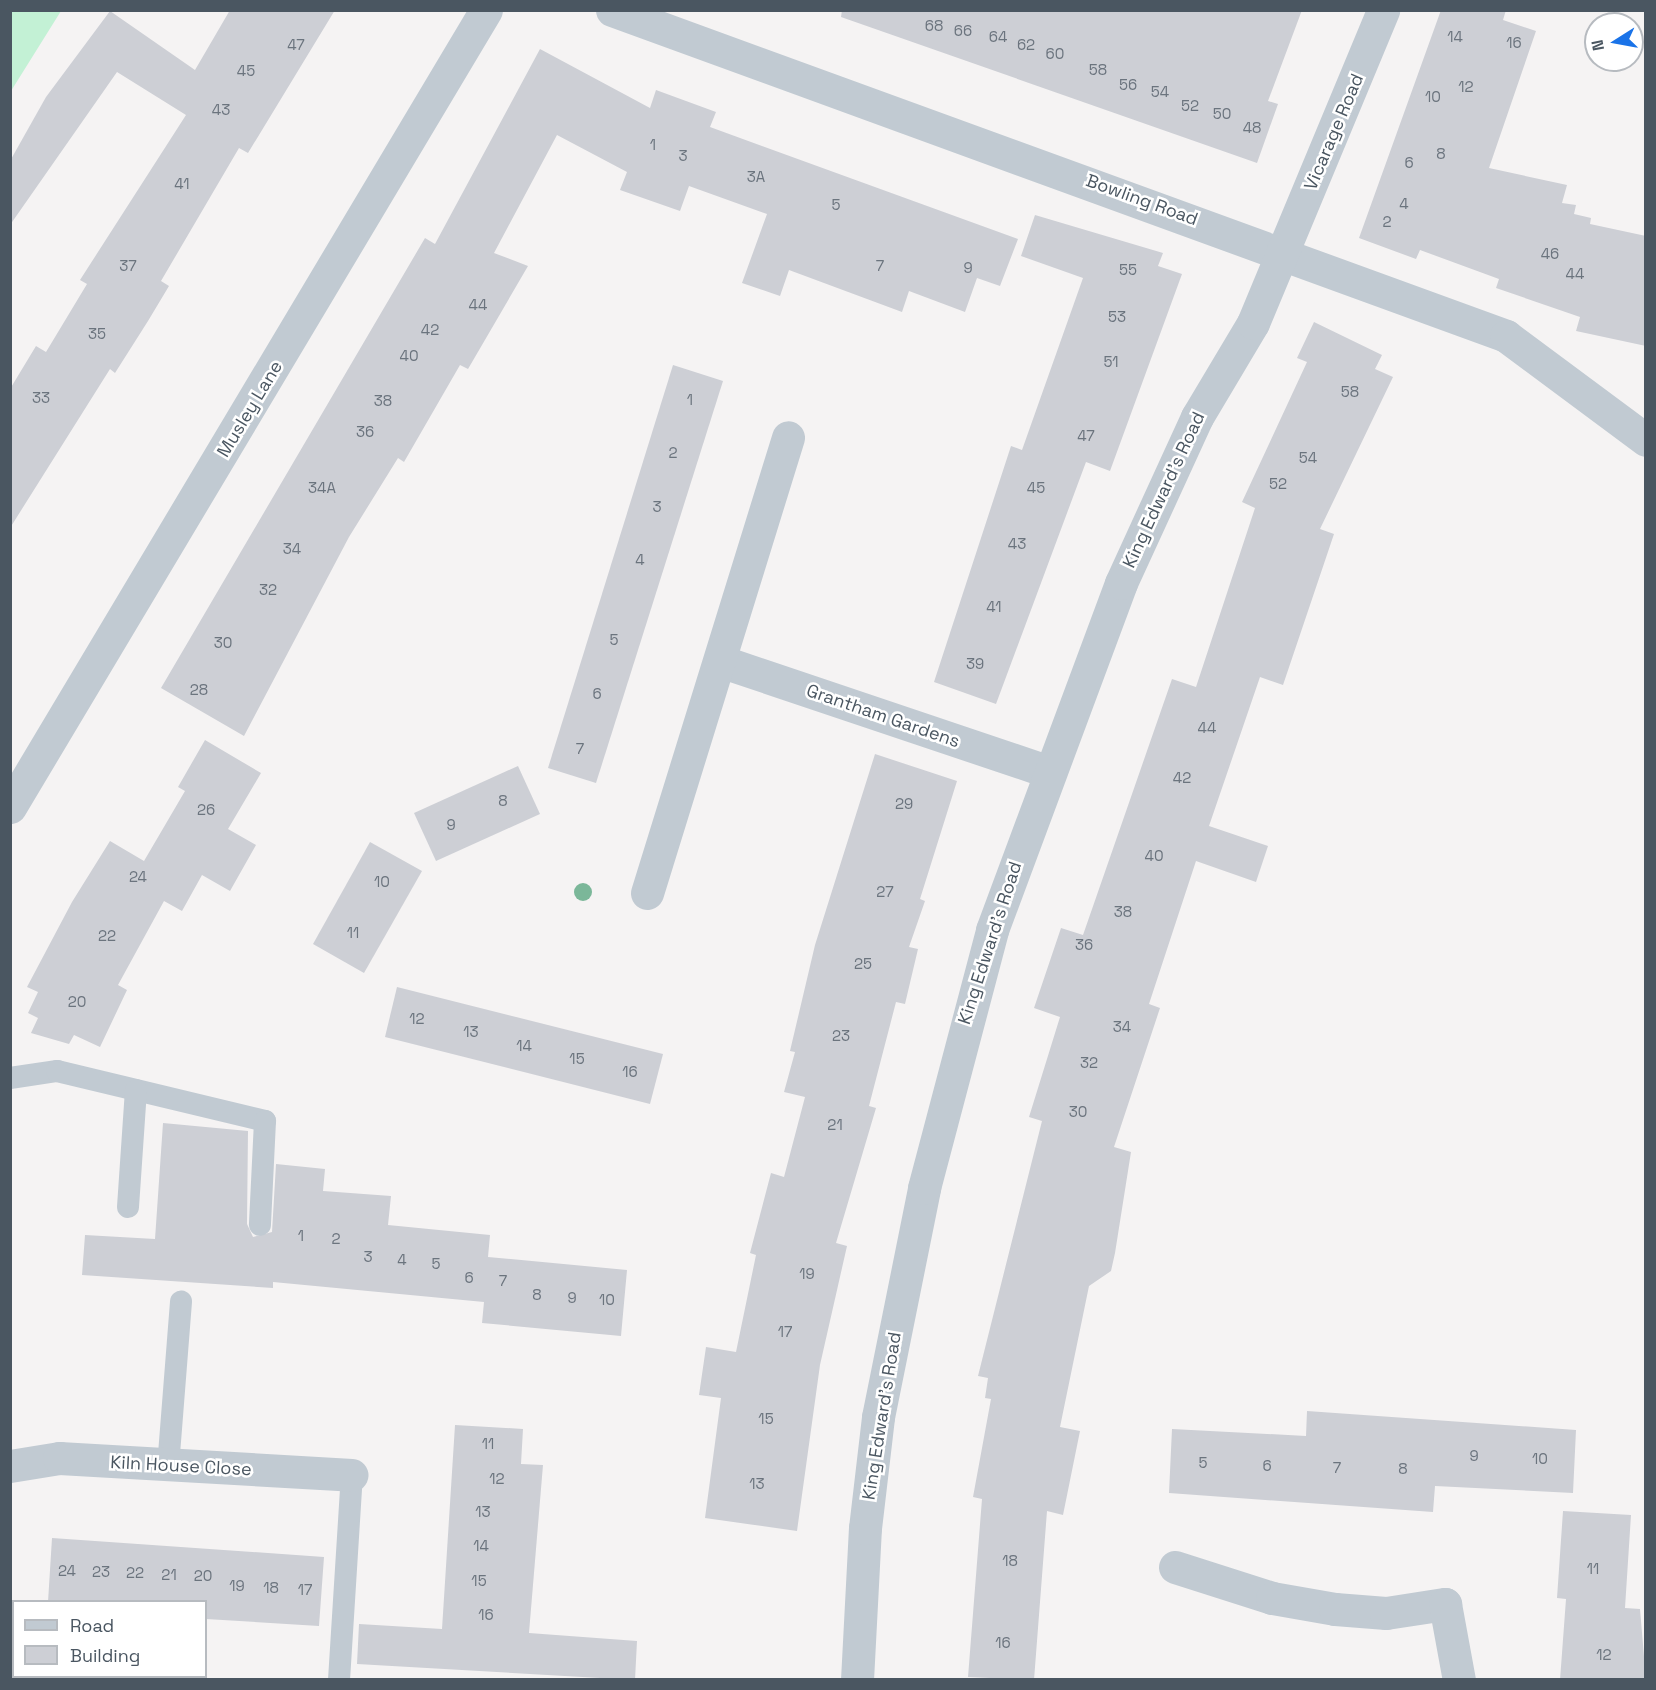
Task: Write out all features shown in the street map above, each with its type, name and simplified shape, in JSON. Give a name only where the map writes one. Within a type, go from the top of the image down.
[{"type":"street","name":"Musley Lane","points":[[10,807],[486,10]]},
{"type":"street","name":"Bowling Road","points":[[612,10],[1506,336],[1646,440]]},
{"type":"street","name":"Vicarage Road","points":[[1282,253],[1383,10]]},
{"type":"street","name":"King Edward's Road","points":[[857,1680],[865,1528],[878,1417],[922,1199],[958,1041],[1047,771],[1121,583],[1197,417],[1253,323],[1282,253]]},
{"type":"street","points":[[647,893],[788,437]]},
{"type":"street","name":"Grantham Gardens","points":[[720,661],[1047,771]]},
{"type":"street","name":"Kiln House Close","points":[[10,1466],[59,1458],[168,1467],[352,1475]]},
{"type":"street","points":[[1175,1567],[1272,1598],[1335,1609],[1386,1613],[1445,1604],[1459,1680]]},
{"type":"lane","points":[[10,1078],[57,1071],[265,1120],[260,1225]]},
{"type":"lane","points":[[128,1207],[136,1090]]},
{"type":"lane","points":[[168,1467],[181,1302]]},
{"type":"lane","points":[[339,1680],[352,1475]]},
{"type":"green space","points":[[10,11],[61,11],[11,91]]},
{"type":"building","points":[[230,10],[335,10],[248,153],[239,148],[161,281],[169,286],[148,321],[115,373],[110,369],[10,528],[10,389],[36,346],[46,352],[87,284],[80,280],[186,115],[117,72],[10,225],[10,161],[46,97],[110,11],[195,70]]},
{"type":"building","points":[[842,10],[1302,10],[1268,101],[1278,104],[1257,163],[841,17]]},
{"type":"building","points":[[1441,10],[1506,10],[1503,20],[1536,31],[1489,168],[1567,185],[1562,203],[1576,205],[1574,214],[1591,218],[1590,224],[1646,236],[1646,346],[1576,331],[1580,317],[1496,288],[1499,279],[1420,250],[1416,259],[1359,238]]},
{"type":"building","points":[[540,49],[650,108],[656,90],[716,112],[710,127],[1018,239],[1000,286],[977,278],[965,312],[909,291],[902,312],[789,270],[780,296],[742,283],[767,214],[689,186],[680,211],[620,190],[627,172],[557,135],[494,253],[528,266],[468,369],[460,365],[404,462],[398,458],[349,537],[244,736],[161,688],[425,238],[435,244]]},
{"type":"building","points":[[1035,215],[1163,253],[1158,266],[1182,274],[1110,471],[1086,462],[996,704],[934,682],[1011,446],[1022,450],[1083,278],[1021,256]]},
{"type":"building","points":[[1314,322],[1382,355],[1375,369],[1393,377],[1320,529],[1334,534],[1283,685],[1260,677],[1209,826],[1268,846],[1256,882],[1196,861],[1149,1004],[1160,1008],[1114,1147],[1131,1152],[1115,1253],[1111,1271],[1089,1286],[1060,1427],[1080,1431],[1063,1515],[1047,1511],[1034,1680],[968,1677],[982,1499],[973,1497],[991,1399],[985,1398],[988,1378],[978,1376],[1042,1121],[1029,1117],[1060,1017],[1034,1008],[1061,928],[1083,935],[1172,679],[1196,687],[1255,508],[1242,502],[1307,362],[1297,358]]},
{"type":"building","points":[[673,365],[723,381],[596,783],[548,768]]},
{"type":"building","points":[[205,740],[261,773],[228,829],[256,845],[230,891],[202,875],[182,911],[164,901],[118,985],[127,990],[100,1047],[74,1035],[69,1044],[31,1033],[38,1018],[28,1013],[38,992],[27,987],[72,902],[110,841],[144,861],[185,791],[178,787]]},
{"type":"building","points":[[875,754],[957,781],[920,899],[925,901],[909,947],[918,949],[905,1004],[896,1002],[869,1106],[876,1108],[836,1243],[847,1246],[820,1365],[797,1531],[705,1518],[721,1398],[699,1395],[706,1347],[736,1352],[756,1255],[750,1253],[771,1173],[784,1177],[805,1097],[784,1092],[795,1052],[790,1051],[815,945]]},
{"type":"building","points":[[518,766],[540,814],[436,861],[414,813]]},
{"type":"building","points":[[370,842],[422,871],[364,973],[313,944]]},
{"type":"building","points":[[397,987],[663,1054],[650,1104],[385,1037]]},
{"type":"building","points":[[163,1123],[248,1131],[247,1224],[253,1237],[272,1232],[276,1164],[325,1169],[323,1191],[391,1196],[388,1225],[490,1235],[488,1257],[627,1270],[621,1336],[482,1323],[484,1302],[273,1282],[273,1288],[82,1275],[85,1235],[155,1239]]},
{"type":"building","points":[[1307,1411],[1576,1430],[1573,1493],[1435,1486],[1433,1512],[1169,1493],[1172,1429],[1306,1436]]},
{"type":"building","points":[[455,1425],[523,1429],[521,1464],[543,1465],[529,1633],[637,1641],[635,1680],[357,1664],[359,1624],[442,1629]]},
{"type":"building","points":[[1563,1511],[1631,1515],[1625,1608],[1640,1609],[1646,1680],[1560,1680],[1566,1599],[1557,1598]]},
{"type":"building","points":[[52,1538],[324,1557],[319,1626],[207,1619],[207,1600],[48,1600]]}]
